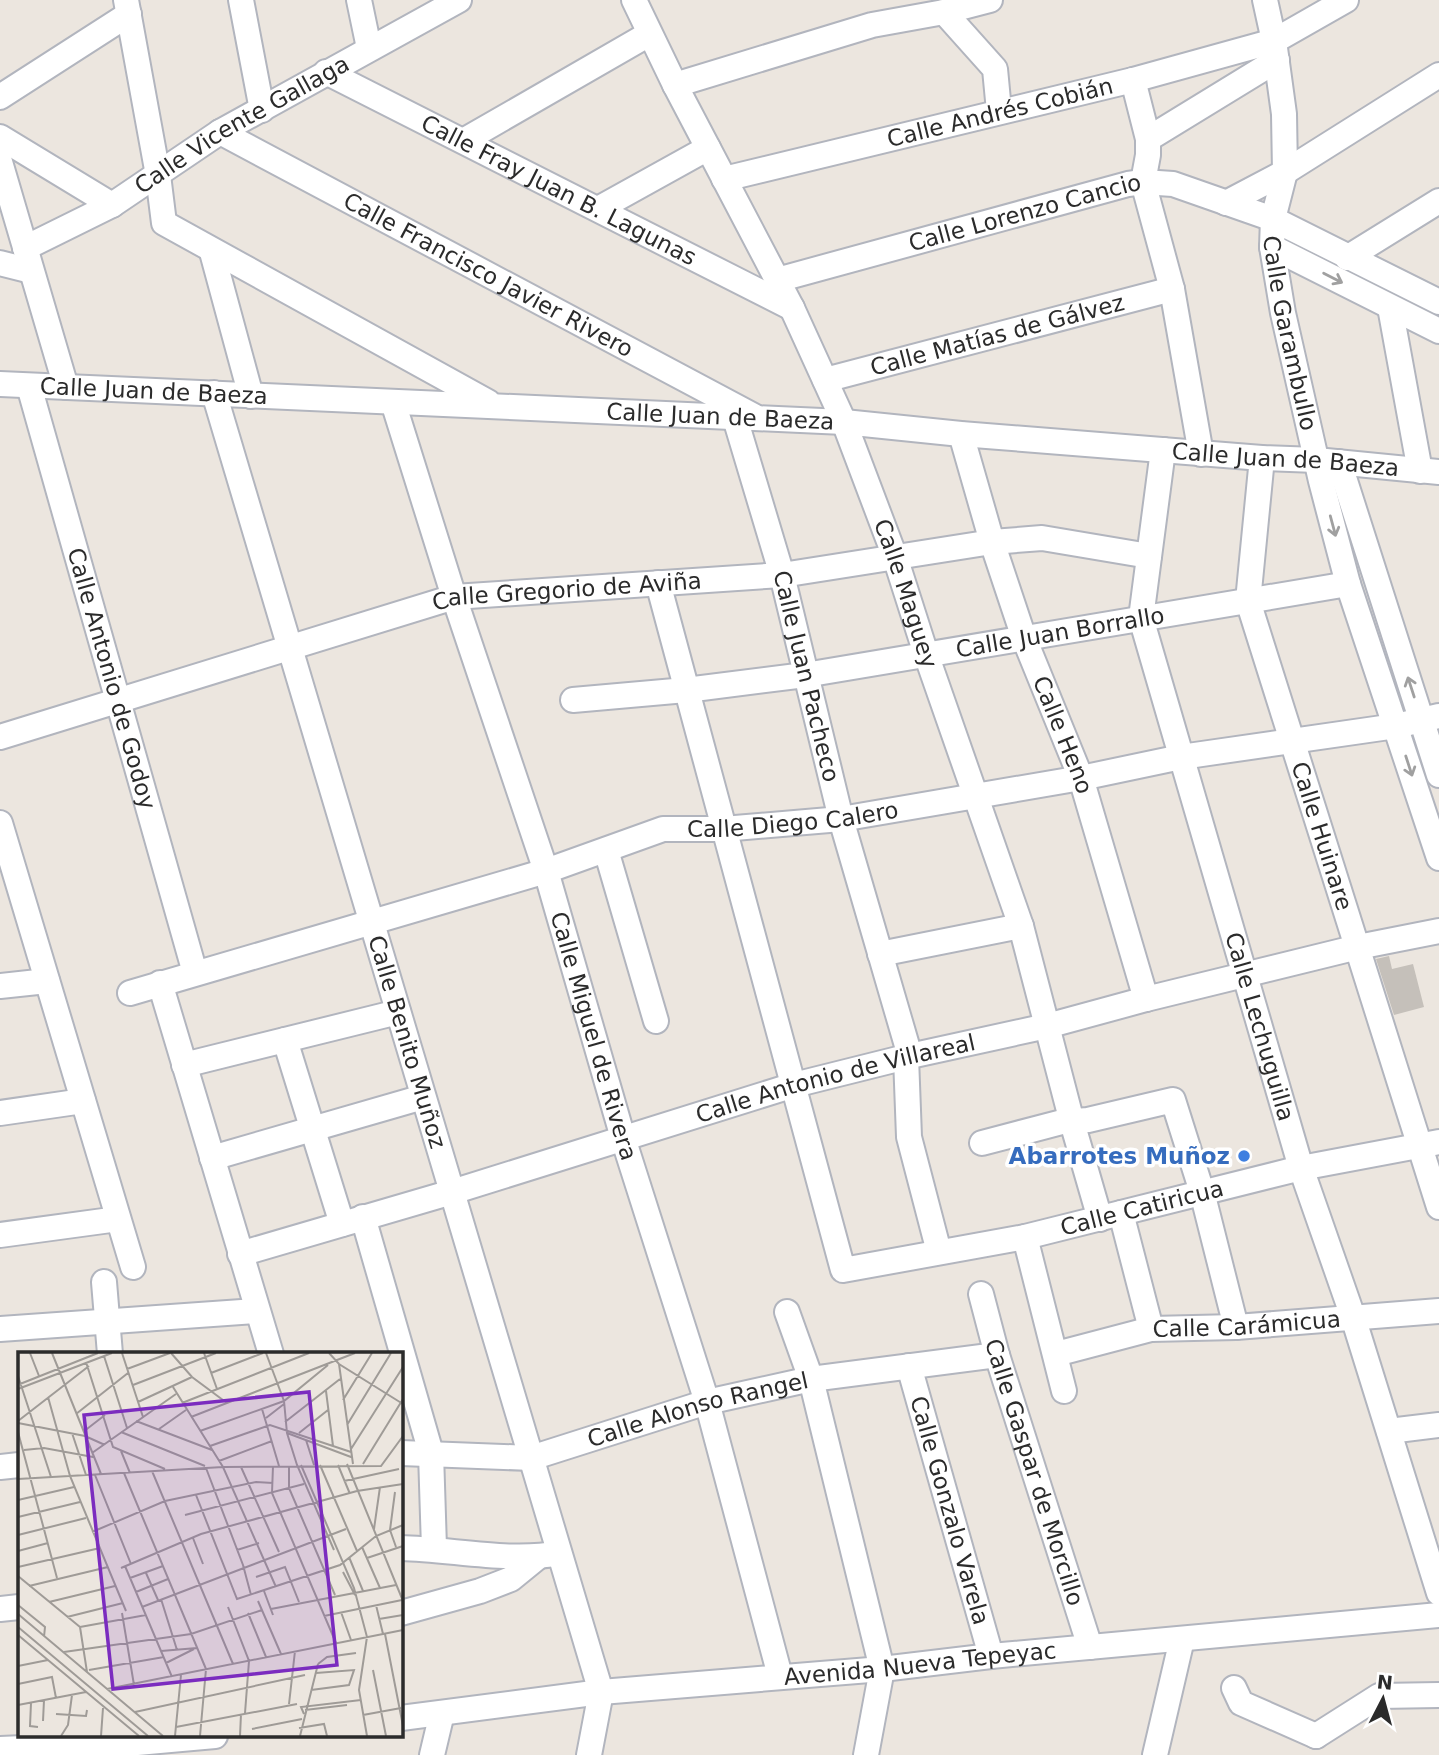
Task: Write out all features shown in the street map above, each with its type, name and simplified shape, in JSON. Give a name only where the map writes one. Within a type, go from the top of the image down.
[{"type":"street","points":[[241,0],[262,110]]},
{"type":"street","points":[[359,0],[369,48]]},
{"type":"street","name":"Calle Vicente Gallaga","points":[[28,260],[159,176],[220,132],[459,0]]},
{"type":"street","name":"Calle Maguey","points":[[634,0],[675,85],[792,308],[844,422],[895,557],[1021,926],[1072,1122],[1151,1329]]},
{"type":"street","points":[[675,85],[872,25],[909,9],[944,12],[990,0]]},
{"type":"street","name":"Calle Garambullo","points":[[1265,0],[1284,114],[1284,172],[1273,219],[1272,247],[1283,313],[1327,461],[1430,718],[1439,775]]},
{"type":"street","points":[[1147,139],[1346,0]]},
{"type":"street","points":[[0,97],[127,7],[159,176],[164,223],[495,406]]},
{"type":"street","points":[[944,12],[995,69],[999,111]]},
{"type":"street","points":[[465,141],[649,34]]},
{"type":"street","name":"Calle Andrés Cobián","points":[[724,179],[999,111],[1275,51]]},
{"type":"street","name":"Calle Fray Juan B. Lagunas","points":[[326,72],[792,308]]},
{"type":"street","points":[[1226,203],[1284,172],[1439,75]]},
{"type":"street","points":[[1133,80],[1149,155],[1143,182],[1172,289],[1201,454]]},
{"type":"street","name":"Calle Francisco Javier Rivero","points":[[220,132],[747,418]]},
{"type":"street","points":[[0,138],[112,205]]},
{"type":"street","points":[[598,209],[708,148]]},
{"type":"street","points":[[0,162],[66,387]]},
{"type":"street","name":"Calle Lorenzo Cancio","points":[[777,279],[1143,182],[1173,184],[1273,219],[1439,302]]},
{"type":"street","points":[[1348,258],[1439,201]]},
{"type":"street","points":[[1272,247],[1439,331]]},
{"type":"street","points":[[212,251],[251,396]]},
{"type":"street","points":[[0,263],[28,260]]},
{"type":"street","name":"Calle Matías de Gálvez","points":[[825,380],[1172,289]]},
{"type":"street","points":[[1390,307],[1430,472]]},
{"type":"street","name":"Calle Juan de Baeza","points":[[0,384],[844,422],[1201,454],[1327,461],[1430,472]]},
{"type":"street","name":"Calle Antonio de Godoy","points":[[29,386],[195,973]]},
{"type":"street","name":"Calle Benito Muñoz","points":[[214,393],[531,1458],[549,1555],[601,1692]]},
{"type":"street","name":"Calle Miguel de Rivera","points":[[393,402],[454,597],[546,871],[623,1138],[707,1402],[780,1676]]},
{"type":"street","name":"Calle Juan Pacheco","points":[[747,418],[805,675],[841,819],[908,1057],[909,1137],[939,1252]]},
{"type":"street","name":"Calle Heno","points":[[961,434],[992,542],[1024,638],[1082,778],[1146,999]]},
{"type":"street","name":"Calle Lechuguilla","points":[[1163,450],[1141,618],[1301,1168],[1353,1317],[1439,1593]]},
{"type":"street","name":"Calle Huinare","points":[[1262,458],[1248,601],[1357,947],[1430,1144],[1439,1207]]},
{"type":"street","name":"Calle Garambullo","points":[[1327,461],[1348,584],[1439,858]]},
{"type":"street","name":"Calle Gregorio de Aviña","points":[[0,737],[454,597],[782,575],[992,542],[1042,538],[1149,556]]},
{"type":"street","points":[[658,583],[794,1085]]},
{"type":"street","name":"Calle Juan Borrallo","points":[[573,700],[686,690],[805,675],[1348,584]]},
{"type":"street","name":"Calle Diego Calero","points":[[130,993],[546,871],[663,830],[723,829],[841,819],[1082,778],[1181,757],[1292,743],[1430,718]]},
{"type":"street","points":[[0,823],[5,853],[47,981],[133,1267]]},
{"type":"street","points":[[606,850],[656,1021]]},
{"type":"street","points":[[880,954],[1021,926]]},
{"type":"street","name":"Calle Antonio de Villareal","points":[[240,1254],[452,1192],[794,1085],[1047,1026],[1357,947],[1439,931]]},
{"type":"street","points":[[0,986],[47,981]]},
{"type":"street","points":[[160,983],[270,1352]]},
{"type":"street","points":[[184,1065],[398,1012]]},
{"type":"street","points":[[285,1040],[313,1129],[353,1220],[397,1352]]},
{"type":"street","name":"Calle Catiricua","points":[[794,1085],[843,1270],[1025,1237],[1301,1168],[1430,1144]]},
{"type":"street","points":[[212,1158],[423,1097]]},
{"type":"street","points":[[982,1143],[1062,1122],[1088,1120],[1173,1100],[1202,1192],[1236,1326]]},
{"type":"street","points":[[0,1113],[83,1101]]},
{"type":"street","points":[[0,1235],[118,1219]]},
{"type":"street","points":[[1025,1237],[1064,1391]]},
{"type":"street","points":[[104,1282],[110,1352]]},
{"type":"street","name":"Calle Gaspar de Morcillo","points":[[981,1294],[997,1355],[1090,1647]]},
{"type":"street","points":[[0,1329],[257,1311]]},
{"type":"street","name":"Calle Carámicua","points":[[1056,1353],[1151,1329],[1236,1326],[1439,1311]]},
{"type":"street","points":[[787,1312],[811,1379],[882,1669],[866,1755]]},
{"type":"street","name":"Calle Alonso Rangel","points":[[402,1453],[531,1458],[707,1402],[811,1379],[997,1355]]},
{"type":"street","points":[[402,1366],[431,1453],[434,1548]]},
{"type":"street","name":"Calle Gonzalo Varela","points":[[909,1366],[991,1656]]},
{"type":"street","points":[[1389,1431],[1439,1425]]},
{"type":"street","points":[[0,1467],[18,1465]]},
{"type":"street","points":[[402,1548],[549,1555]]},
{"type":"street","points":[[471,1552],[480,1591]]},
{"type":"street","points":[[402,1613],[480,1591],[511,1579],[549,1555]]},
{"type":"street","points":[[0,1609],[18,1608]]},
{"type":"street","name":"Avenida Nueva Tepeyac","points":[[402,1718],[601,1692],[882,1669],[991,1656],[1439,1615]]},
{"type":"street","points":[[1155,1755],[1182,1639]]},
{"type":"street","points":[[1234,1688],[1241,1703],[1312,1746],[1379,1696],[1439,1695]]},
{"type":"street","points":[[589,1755],[601,1692]]},
{"type":"street","points":[[432,1755],[442,1713]]},
{"type":"street","points":[[0,1749],[176,1738]]},
{"type":"building","points":[[1389,956],[1392,969],[1413,964],[1424,1007],[1394,1015],[1376,959]]},
{"type":"place","name":"Abarrotes Muñoz","points":[[1244,1156]]}]
